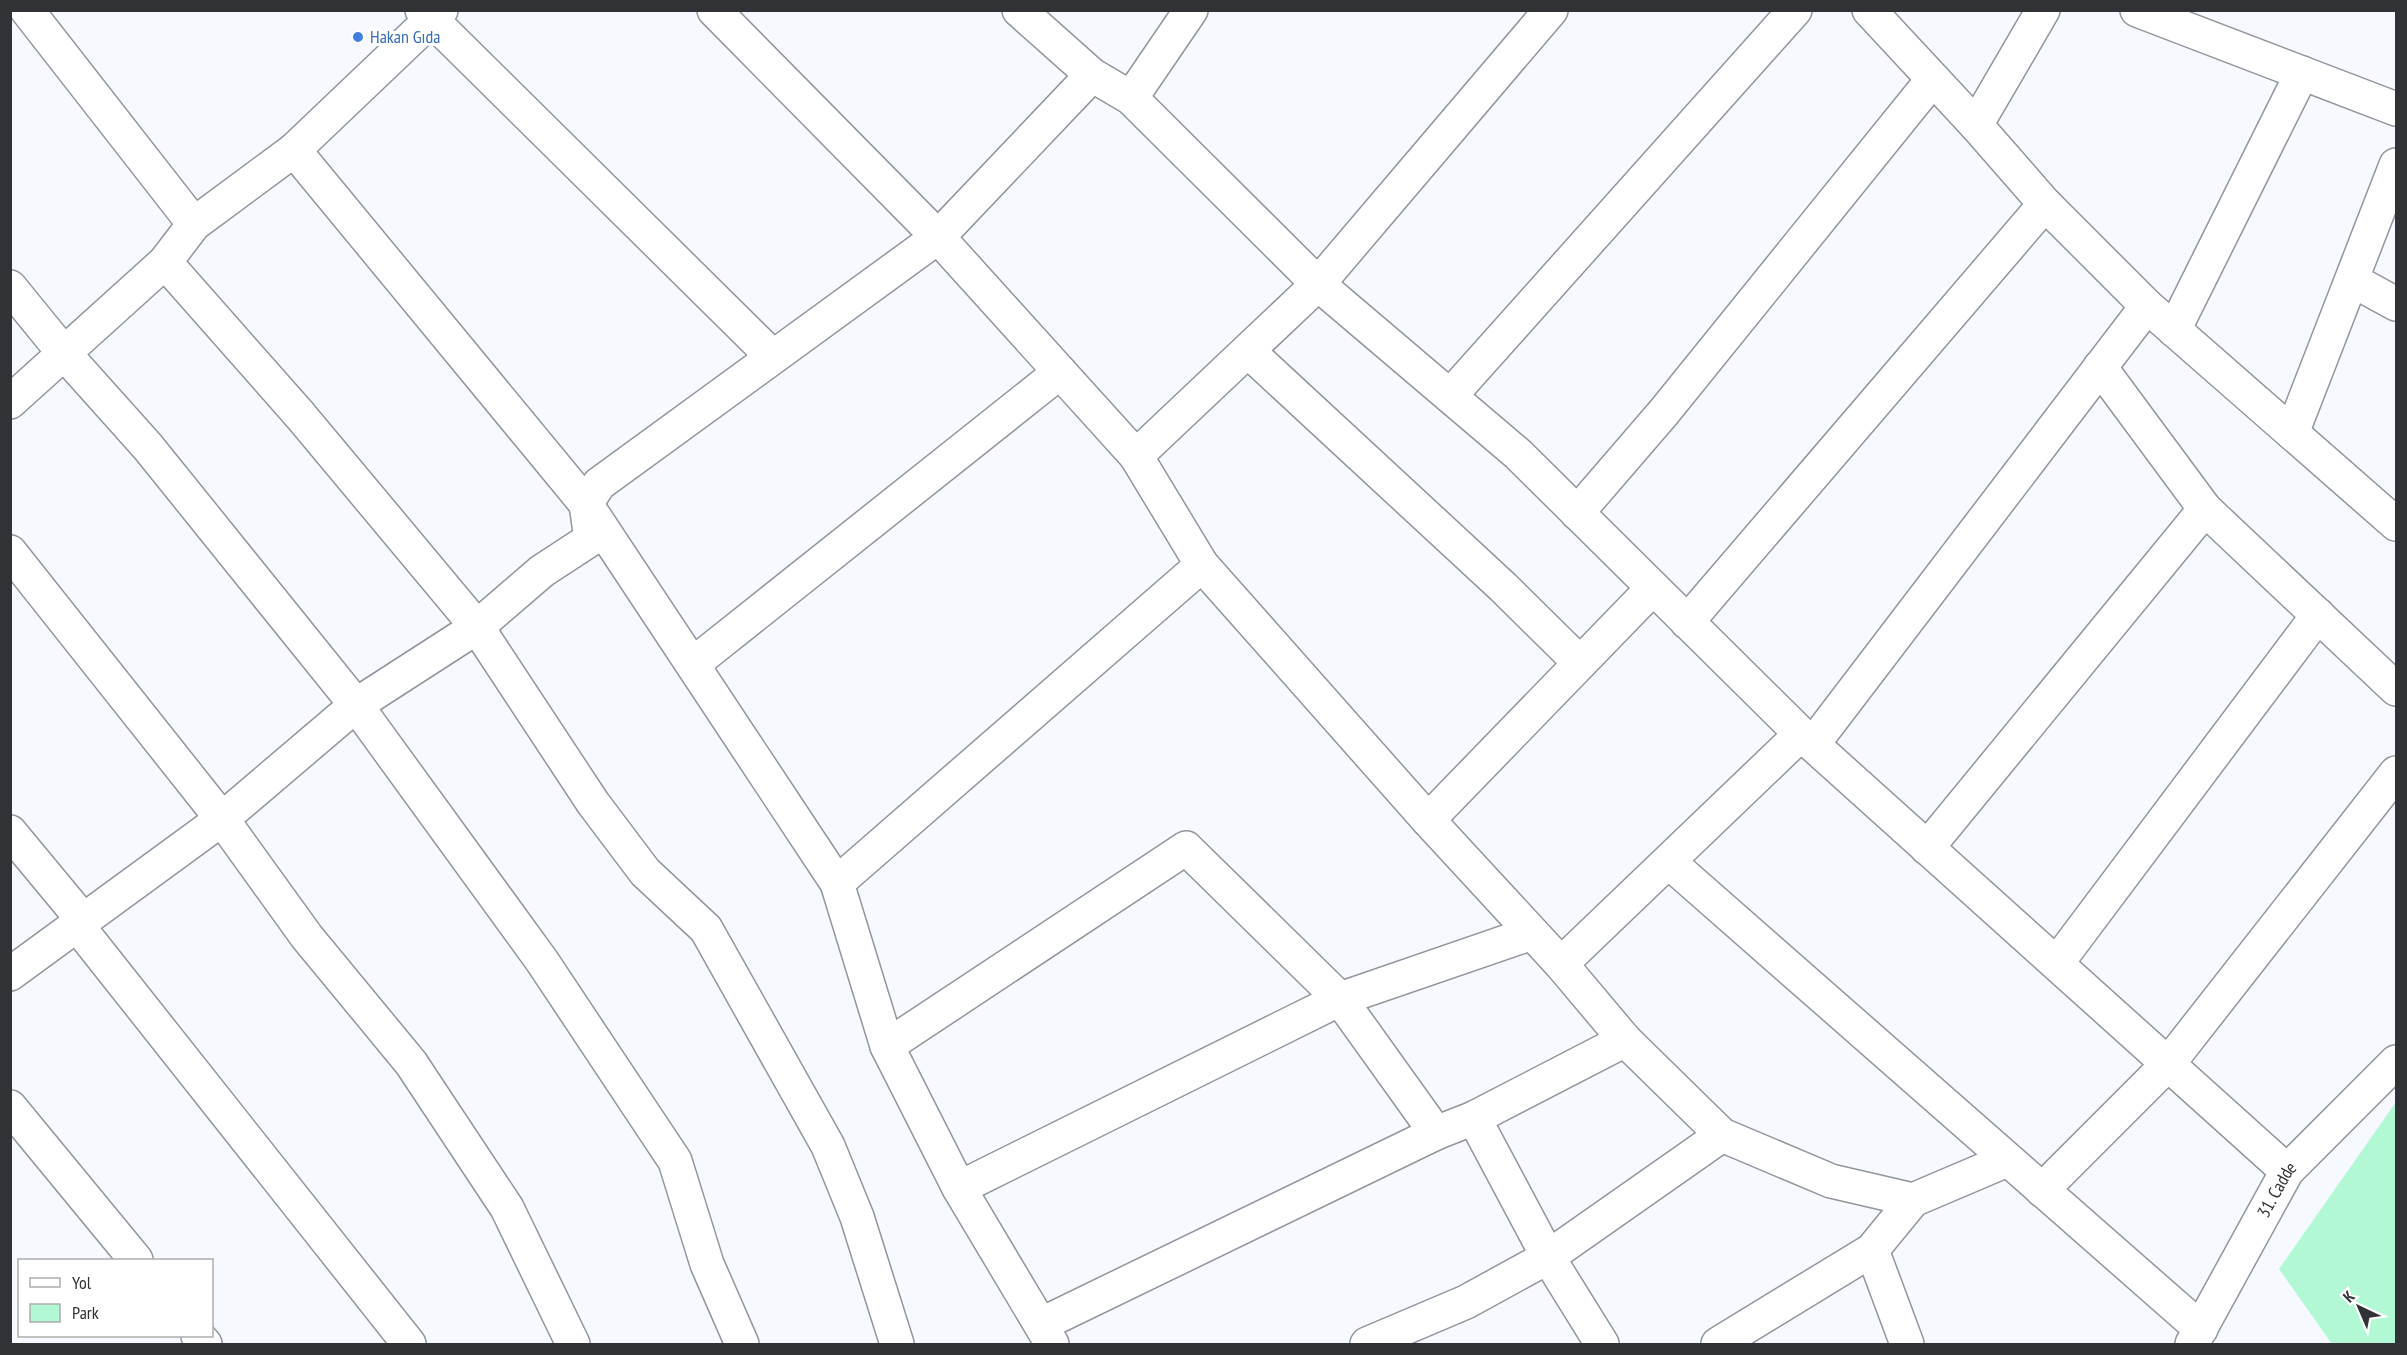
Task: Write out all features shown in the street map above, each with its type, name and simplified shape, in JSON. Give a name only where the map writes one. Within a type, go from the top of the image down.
[{"type":"street","points":[[27,10],[194,224]]},
{"type":"street","points":[[714,10],[938,237],[1136,456],[1202,565],[1428,820],[1561,964],[1625,1040],[1722,1135],[1831,1181],[1913,1200]]},
{"type":"street","points":[[1019,10],[1092,75],[1131,98],[1318,284],[1518,454],[1807,739],[2288,1172]]},
{"type":"street","points":[[1131,98],[1191,10]]},
{"type":"street","points":[[1136,456],[1318,284],[1551,10]]},
{"type":"street","points":[[1450,396],[1795,10]]},
{"type":"street","points":[[1869,10],[2044,204],[2147,306],[2397,524]]},
{"type":"street","points":[[1976,126],[2043,10]]},
{"type":"street","points":[[2137,10],[2397,109]]},
{"type":"street","points":[[10,402],[165,261],[194,224],[294,150],[431,14],[773,357]]},
{"type":"street","points":[[2174,330],[2302,73]]},
{"type":"street","points":[[10,974],[222,819],[356,705],[477,627],[542,571],[591,539],[586,504],[599,484],[938,237],[1092,75]]},
{"type":"street","points":[[1578,513],[1664,412],[1933,79]]},
{"type":"street","points":[[294,150],[586,504],[837,883],[887,1046],[959,1188],[1047,1334],[1436,1133],[1474,1118],[1625,1040]]},
{"type":"street","points":[[2292,433],[2397,165]]},
{"type":"street","points":[[1687,622],[2044,204]]},
{"type":"street","points":[[165,261],[306,422],[477,627],[593,803],[645,872],[706,929],[828,1146],[857,1217],[897,1344]]},
{"type":"street","points":[[2352,280],[2397,304]]},
{"type":"street","points":[[10,287],[63,352],[148,447],[356,705],[542,961],[675,1161],[707,1264],[742,1344]]},
{"type":"street","points":[[1561,964],[1669,862],[1807,739],[2147,306]]},
{"type":"street","points":[[1248,351],[1494,579],[1580,663]]},
{"type":"street","points":[[2100,367],[2205,509],[2397,689]]},
{"type":"street","points":[[693,664],[1060,372]]},
{"type":"street","points":[[1928,848],[2205,509]]},
{"type":"street","points":[[10,552],[222,819],[307,937],[411,1063],[507,1208],[573,1344]]},
{"type":"street","points":[[837,883],[1202,565]]},
{"type":"street","points":[[1428,820],[1653,588]]},
{"type":"street","points":[[2057,963],[2318,615]]},
{"type":"street","points":[[2042,1190],[2168,1064],[2397,774]]},
{"type":"street","points":[[10,832],[409,1344]]},
{"type":"street","points":[[887,1046],[1186,848],[1340,999],[1436,1133]]},
{"type":"street","points":[[1669,862],[2042,1190],[2196,1337]]},
{"type":"street","points":[[959,1188],[1340,999],[1532,933]]},
{"type":"street","name":"31. Cadde","points":[[2196,1337],[2288,1172],[2397,1062]]},
{"type":"street","points":[[10,1107],[135,1259]]},
{"type":"street","points":[[1474,1118],[1548,1257],[1602,1344]]},
{"type":"street","points":[[1367,1344],[1466,1302],[1548,1257],[1722,1135]]},
{"type":"street","points":[[1718,1344],[1872,1250],[1913,1200],[2007,1160]]},
{"type":"street","points":[[1872,1250],[1907,1344]]},
{"type":"green space","points":[[2396,1102],[2396,1344],[2332,1344],[2279,1269]]},
{"type":"place","name":"Hakan Gıda","points":[[358,37]]}]
